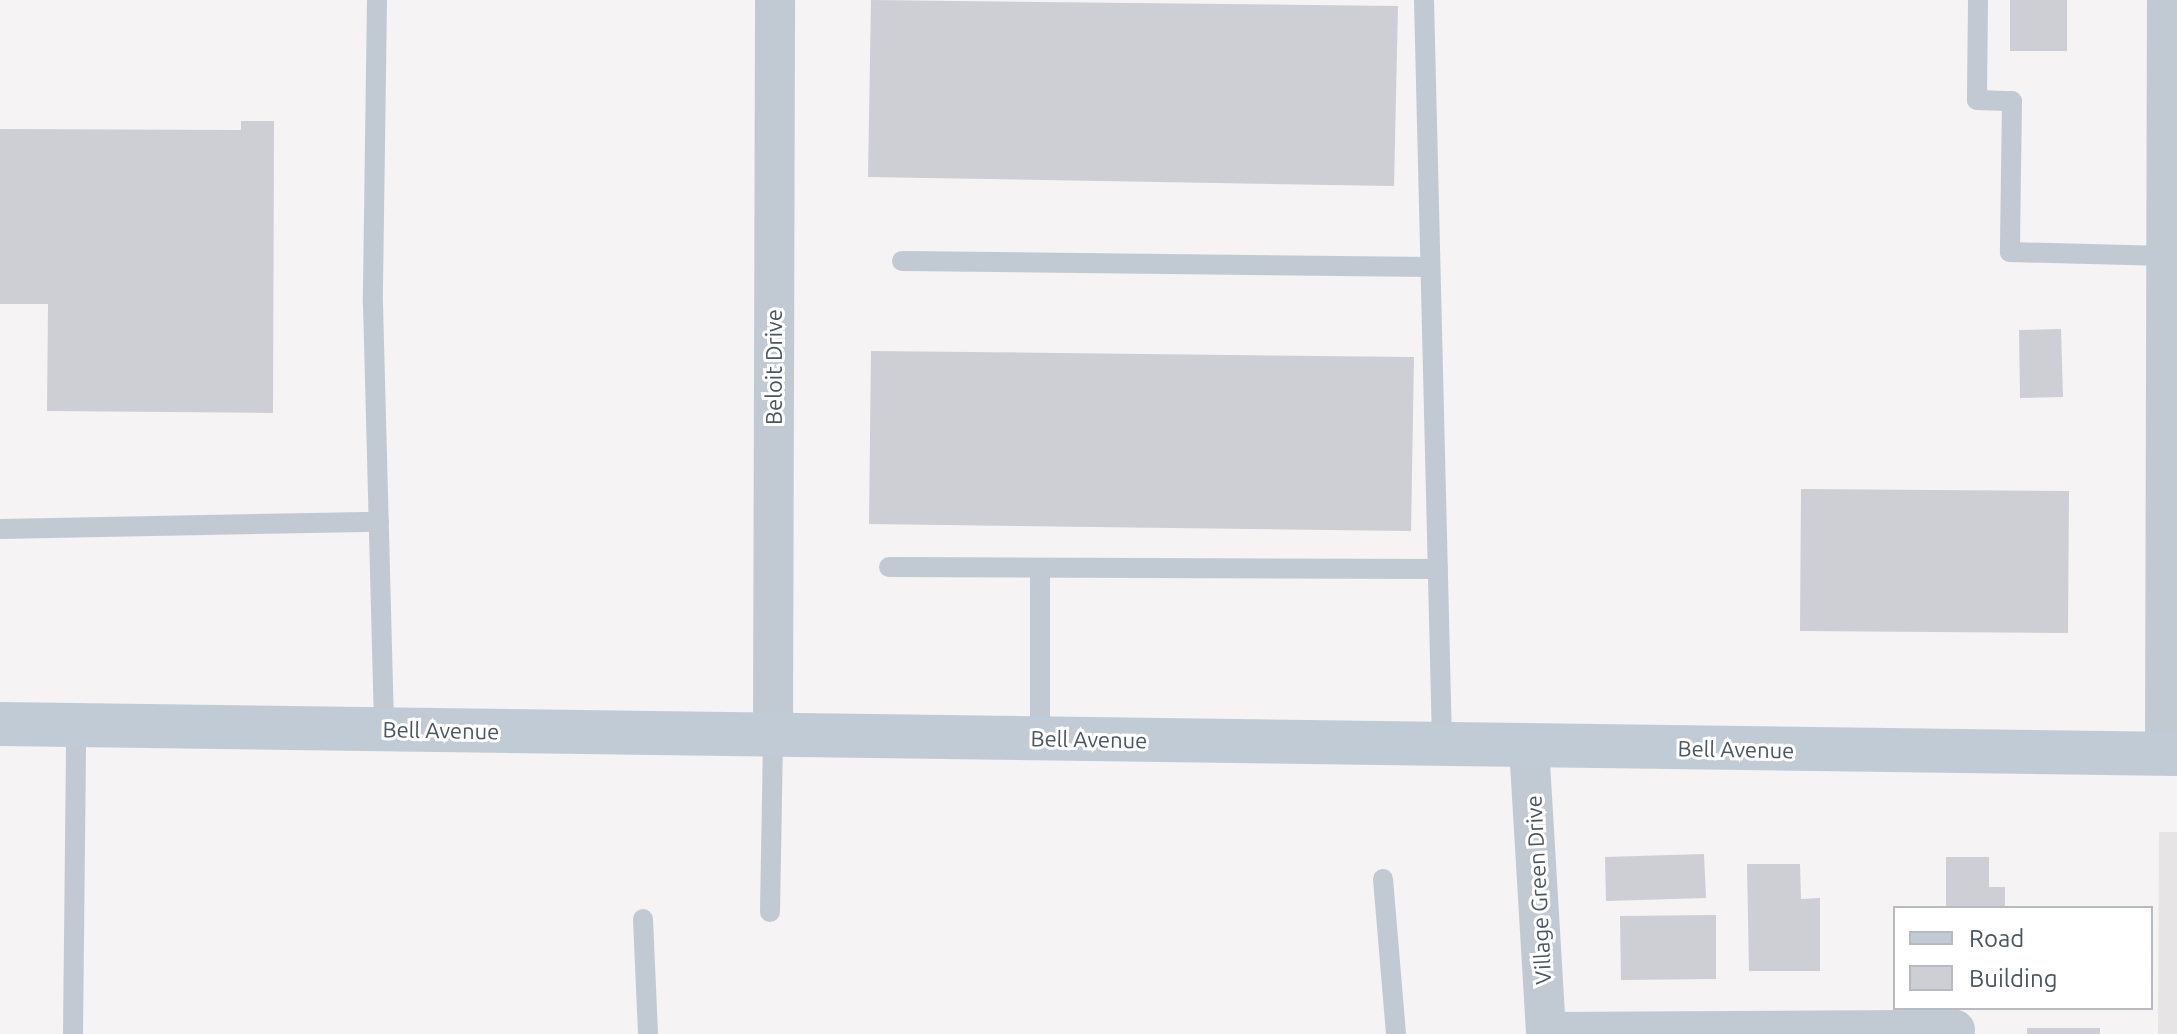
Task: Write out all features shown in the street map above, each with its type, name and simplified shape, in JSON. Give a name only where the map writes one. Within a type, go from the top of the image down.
[{"type":"main road","name":"Bell Avenue","points":[[0,724],[2171,754]]},
{"type":"street","name":"Beloit Drive","points":[[773,734],[775,0]]},
{"type":"street","points":[[2167,0],[2171,754]]},
{"type":"street","name":"Village Green Drive","points":[[1529,746],[1546,1033]]},
{"type":"street","points":[[1546,1033],[1955,1030]]},
{"type":"lane","points":[[377,0],[379,522],[384,729]]},
{"type":"lane","points":[[1424,0],[1442,743]]},
{"type":"lane","points":[[1978,0],[1977,100],[2012,101],[2010,252],[2166,256]]},
{"type":"lane","points":[[902,261],[1430,267]]},
{"type":"lane","points":[[0,529],[379,522]]},
{"type":"lane","points":[[889,567],[1438,569]]},
{"type":"lane","points":[[1040,568],[1040,738]]},
{"type":"lane","points":[[73,1034],[76,725]]},
{"type":"lane","points":[[770,912],[773,734]]},
{"type":"lane","points":[[1383,879],[1396,1034]]},
{"type":"lane","points":[[643,919],[648,1034]]},
{"type":"shaded area","points":[[2159,832],[2177,832],[2177,1034],[2158,1034]]},
{"type":"building","points":[[871,0],[1398,6],[1394,186],[868,177]]},
{"type":"building","points":[[2010,0],[2067,0],[2067,51],[2010,51]]},
{"type":"building","points":[[241,121],[274,121],[273,413],[47,411],[48,304],[0,304],[0,129],[241,130]]},
{"type":"building","points":[[2061,329],[2063,397],[2020,398],[2019,330]]},
{"type":"building","points":[[871,351],[1414,357],[1411,531],[869,524]]},
{"type":"building","points":[[1801,489],[2069,491],[2068,633],[1800,631]]},
{"type":"building","points":[[1704,854],[1706,898],[1606,901],[1605,857]]},
{"type":"building","points":[[1946,857],[1989,857],[1989,887],[2005,887],[2005,906],[1946,906]]},
{"type":"building","points":[[1747,864],[1800,864],[1801,899],[1820,898],[1820,971],[1749,971]]},
{"type":"building","points":[[1716,915],[1716,979],[1621,980],[1620,916]]},
{"type":"building","points":[[2027,1028],[2100,1028],[2100,1034],[2027,1034]]}]
